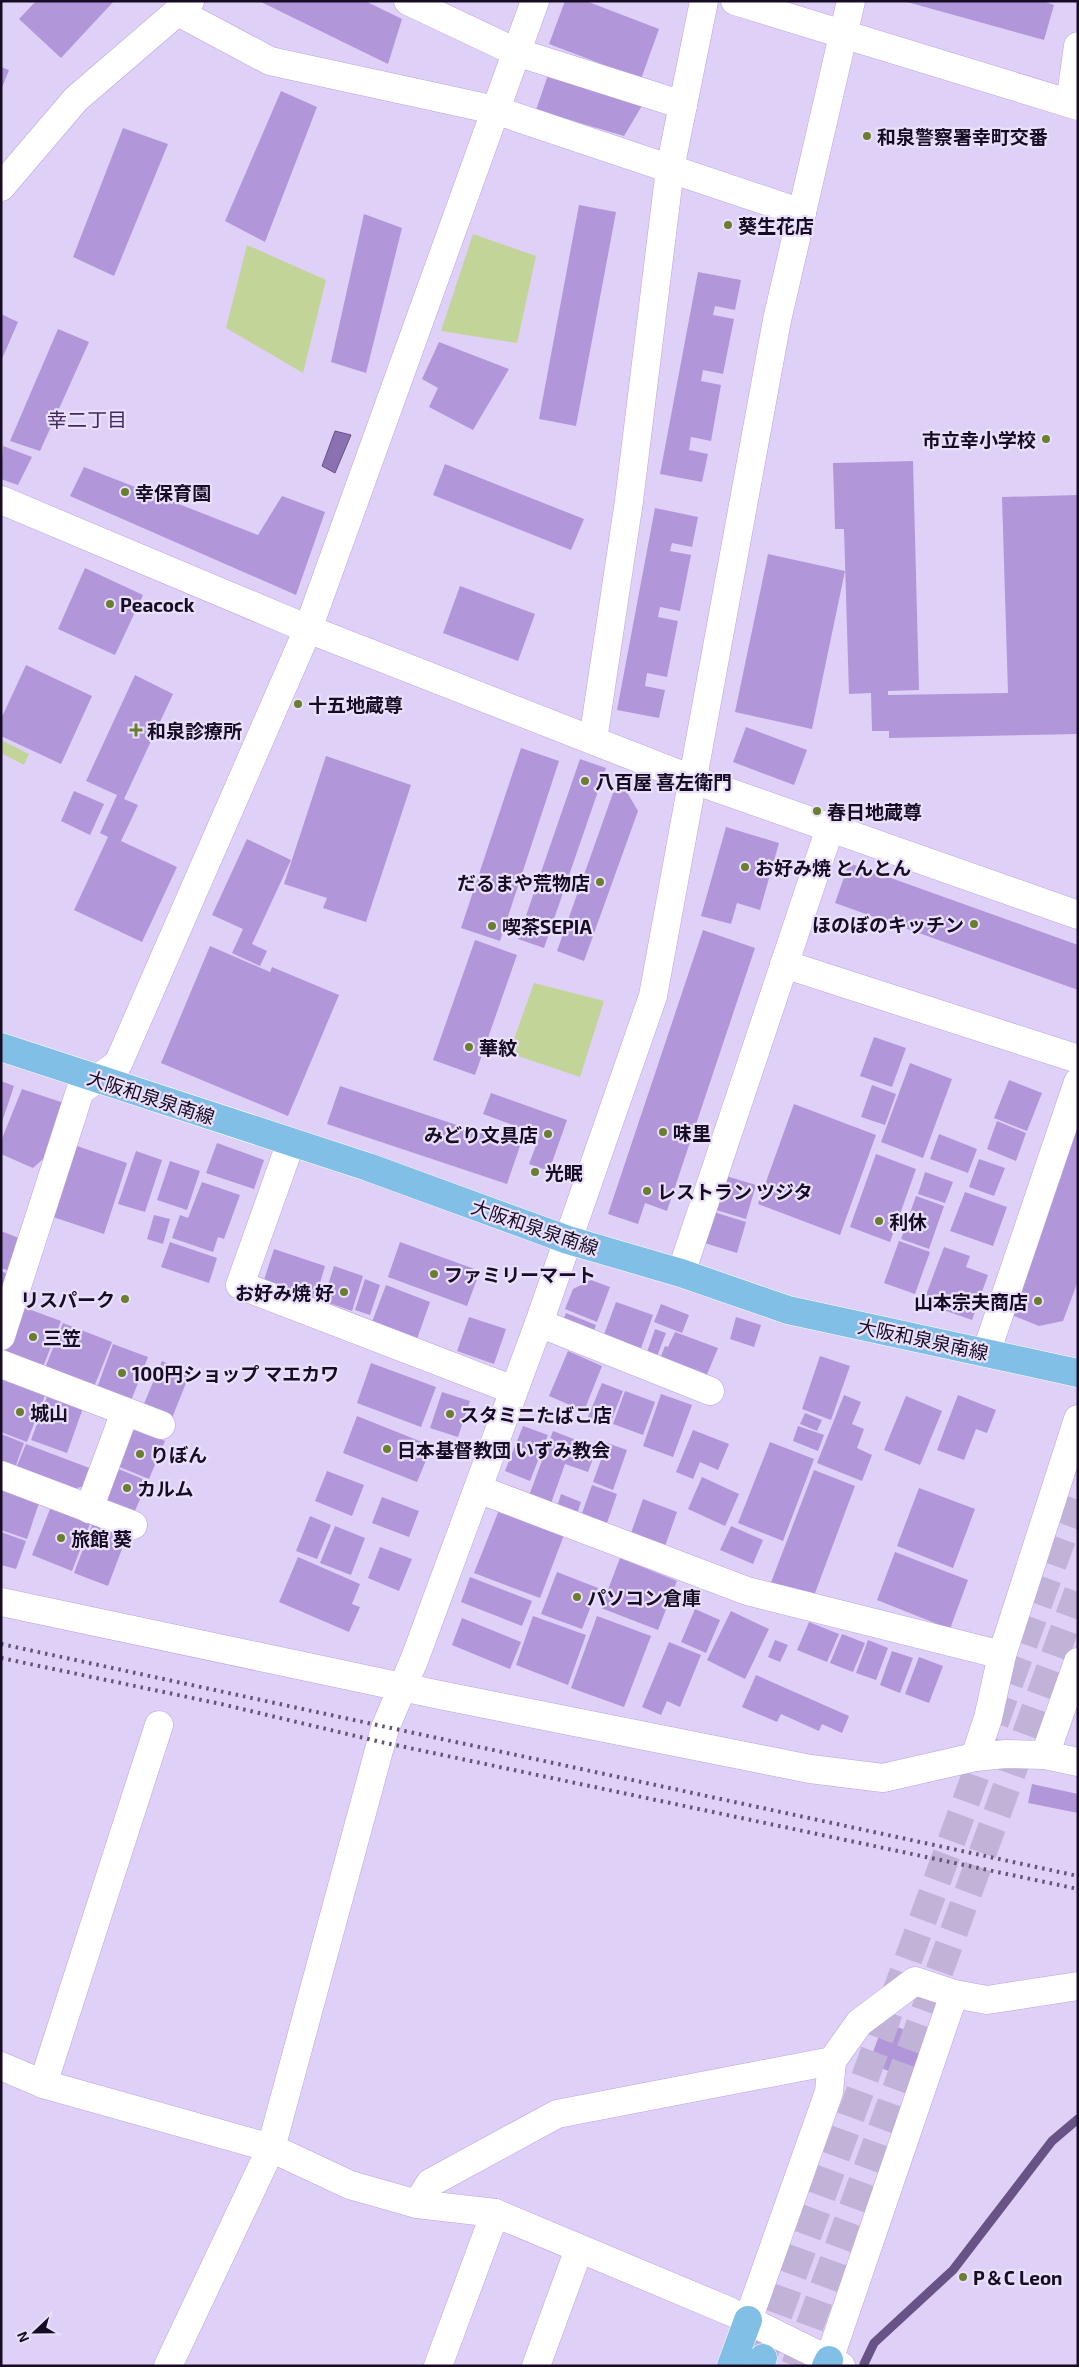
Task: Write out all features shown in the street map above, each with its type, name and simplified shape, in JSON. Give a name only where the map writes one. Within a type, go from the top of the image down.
[{"type":"main road","name":"大阪和泉泉南線","points":[[1,1047],[96,1080],[368,1168],[568,1240],[682,1273],[788,1310],[1078,1373]]},
{"type":"main road","points":[[731,2366],[748,2320]]},
{"type":"street","points":[[408,1],[516,52],[683,105]]},
{"type":"street","points":[[1,1336],[80,1092],[118,1064],[308,628],[535,1]]},
{"type":"street","points":[[593,740],[630,501],[670,169],[704,1]]},
{"type":"street","points":[[735,1],[1074,105],[1078,46]]},
{"type":"street","points":[[168,2366],[270,2148],[381,1742],[415,1658],[539,1322],[653,996],[777,320],[845,34],[851,1]]},
{"type":"street","points":[[1,187],[76,99],[184,6],[270,61],[495,110],[802,213]]},
{"type":"street","points":[[1,500],[308,628],[694,780],[1078,915]]},
{"type":"street","points":[[682,1273],[830,828]]},
{"type":"street","points":[[784,964],[1078,1059]]},
{"type":"street","points":[[986,1353],[1078,1082]]},
{"type":"street","points":[[291,1142],[240,1285],[513,1390]]},
{"type":"street","points":[[539,1322],[710,1391]]},
{"type":"street","points":[[1,1364],[161,1425]]},
{"type":"street","points":[[89,1509],[125,1412]]},
{"type":"street","points":[[975,1757],[988,1718],[1002,1655],[1078,1419]]},
{"type":"street","points":[[1,1475],[133,1525]]},
{"type":"street","points":[[478,1489],[747,1590],[1002,1655]]},
{"type":"street","points":[[1,1602],[402,1687],[819,1770],[883,1778],[975,1757],[1006,1754],[1045,1755],[1078,1762]]},
{"type":"street","points":[[1045,1755],[1077,1669]]},
{"type":"street","points":[[43,2084],[158,1725]]},
{"type":"street","points":[[748,2320],[829,2092],[832,2060],[859,2023],[915,1981],[954,1994],[987,2000],[1078,1986]]},
{"type":"street","points":[[1,2066],[43,2084],[270,2148],[350,2185],[417,2204],[495,2213],[748,2320],[832,2364],[954,1994]]},
{"type":"street","points":[[417,2204],[430,2183],[557,2114],[832,2060]]},
{"type":"street","points":[[438,2366],[495,2213]]},
{"type":"street","points":[[536,2366],[579,2249]]},
{"type":"green space","points":[[473,234],[536,256],[517,343],[441,331]]},
{"type":"green space","points":[[247,245],[326,280],[303,373],[226,328]]},
{"type":"green space","points":[[1,740],[29,754],[24,765],[1,753]]},
{"type":"green space","points":[[534,983],[604,1001],[580,1077],[509,1053]]},
{"type":"shaded area","points":[[335,431],[351,435],[335,473],[322,466]]},
{"type":"building","points":[[36,1],[114,1],[61,58],[19,19]]},
{"type":"building","points":[[259,1],[365,1],[402,19],[388,64]]},
{"type":"building","points":[[565,1],[586,1],[659,29],[641,79],[549,44]]},
{"type":"building","points":[[1043,1],[1054,5],[1044,40],[907,2]]},
{"type":"building","points":[[1,67],[9,70],[1,90]]},
{"type":"building","points":[[549,72],[643,104],[624,136],[536,110]]},
{"type":"building","points":[[281,91],[317,107],[265,242],[225,221]]},
{"type":"building","points":[[123,128],[168,144],[114,276],[73,257]]},
{"type":"building","points":[[579,205],[616,212],[576,426],[539,419]]},
{"type":"building","points":[[364,214],[402,228],[366,373],[331,362]]},
{"type":"building","points":[[698,272],[741,280],[735,310],[715,306],[713,315],[734,319],[723,374],[703,370],[701,381],[721,385],[711,441],[691,437],[689,450],[708,454],[702,482],[660,474]]},
{"type":"building","points":[[1,314],[18,322],[1,361]]},
{"type":"building","points":[[58,329],[89,342],[40,451],[10,441]]},
{"type":"building","points":[[439,342],[509,369],[473,430],[429,407],[438,388],[422,379]]},
{"type":"building","points":[[3,446],[32,457],[18,485],[1,479]]},
{"type":"building","points":[[913,461],[919,690],[888,691],[888,695],[1008,693],[1002,497],[1078,495],[1078,734],[889,738],[889,731],[872,731],[871,693],[849,694],[844,529],[835,529],[833,463]]},
{"type":"building","points":[[445,464],[584,519],[571,550],[433,495]]},
{"type":"building","points":[[84,467],[258,535],[282,496],[325,512],[296,595],[70,496]]},
{"type":"building","points":[[655,508],[698,517],[692,547],[672,543],[670,551],[691,555],[680,611],[660,607],[658,617],[678,621],[667,677],[647,673],[645,686],[665,690],[659,718],[617,710]]},
{"type":"building","points":[[768,554],[845,571],[812,729],[735,712]]},
{"type":"building","points":[[85,568],[143,595],[115,655],[58,629]]},
{"type":"building","points":[[460,586],[535,614],[518,661],[443,633]]},
{"type":"building","points":[[26,665],[92,696],[61,764],[1,736],[1,719]]},
{"type":"building","points":[[135,675],[173,694],[124,799],[138,805],[121,841],[177,867],[142,942],[74,910],[108,837],[100,833],[117,795],[86,781]]},
{"type":"building","points":[[746,727],[807,750],[794,785],[733,762]]},
{"type":"building","points":[[521,748],[559,761],[500,941],[461,928]]},
{"type":"building","points":[[326,756],[411,785],[366,922],[323,908],[327,898],[284,884]]},
{"type":"building","points":[[580,759],[606,768],[544,948],[518,939]]},
{"type":"building","points":[[625,789],[638,811],[584,961],[557,951],[613,793]]},
{"type":"building","points":[[74,791],[104,804],[90,835],[61,821]]},
{"type":"building","points":[[726,827],[779,843],[760,910],[737,903],[731,924],[701,916]]},
{"type":"building","points":[[247,839],[291,860],[252,944],[267,951],[260,966],[232,953],[243,929],[212,915]]},
{"type":"building","points":[[849,863],[1078,945],[1078,990],[835,903]]},
{"type":"building","points":[[703,930],[755,948],[667,1211],[645,1203],[638,1224],[608,1214]]},
{"type":"building","points":[[475,940],[517,955],[475,1075],[433,1060]]},
{"type":"building","points":[[210,946],[270,972],[272,967],[339,995],[288,1116],[161,1063]]},
{"type":"building","points":[[874,1037],[906,1048],[892,1087],[860,1076]]},
{"type":"building","points":[[910,1063],[952,1079],[923,1158],[881,1142]]},
{"type":"building","points":[[1009,1080],[1042,1093],[1027,1131],[994,1118]]},
{"type":"building","points":[[1,1081],[14,1086],[2,1122],[1,1122]]},
{"type":"building","points":[[872,1085],[896,1094],[885,1125],[861,1117]]},
{"type":"building","points":[[340,1086],[520,1146],[507,1184],[327,1124]]},
{"type":"building","points":[[22,1089],[67,1104],[53,1150],[33,1168],[1,1154],[1,1141]]},
{"type":"building","points":[[491,1093],[567,1120],[549,1171],[529,1164],[540,1135],[483,1114]]},
{"type":"building","points":[[794,1104],[876,1135],[840,1235],[758,1204]]},
{"type":"building","points":[[997,1121],[1026,1133],[1016,1161],[987,1149]]},
{"type":"building","points":[[1074,1130],[1078,1131],[1078,1281],[1063,1321],[1039,1326],[1009,1314]]},
{"type":"building","points":[[939,1134],[977,1149],[968,1173],[930,1159]]},
{"type":"building","points":[[217,1143],[264,1160],[254,1189],[206,1173]]},
{"type":"building","points":[[77,1146],[127,1163],[104,1234],[53,1217]]},
{"type":"building","points":[[136,1151],[162,1160],[145,1212],[118,1204]]},
{"type":"building","points":[[876,1154],[916,1169],[890,1242],[850,1227]]},
{"type":"building","points":[[979,1159],[1005,1168],[994,1196],[969,1187]]},
{"type":"building","points":[[170,1161],[200,1171],[187,1210],[157,1200]]},
{"type":"building","points":[[925,1172],[953,1182],[945,1203],[918,1194]]},
{"type":"building","points":[[716,1173],[756,1185],[746,1219],[706,1207]]},
{"type":"building","points":[[202,1182],[240,1195],[224,1239],[218,1237],[213,1252],[172,1238],[180,1215],[188,1218]]},
{"type":"building","points":[[965,1192],[1007,1207],[993,1246],[950,1231]]},
{"type":"building","points":[[916,1196],[944,1206],[929,1249],[901,1239]]},
{"type":"building","points":[[704,1209],[746,1222],[737,1253],[695,1240]]},
{"type":"building","points":[[154,1215],[170,1219],[163,1244],[147,1239]]},
{"type":"building","points":[[1,1231],[24,1240],[12,1272],[1,1268]]},
{"type":"building","points":[[899,1241],[930,1252],[915,1294],[884,1283]]},
{"type":"building","points":[[170,1242],[217,1258],[209,1283],[161,1267]]},
{"type":"building","name":"ファミリーマート","points":[[400,1242],[480,1271],[467,1306],[388,1277]]},
{"type":"building","points":[[944,1247],[970,1256],[966,1267],[988,1275],[972,1320],[923,1303]]},
{"type":"building","points":[[274,1249],[325,1266],[315,1300],[263,1283]]},
{"type":"building","points":[[334,1266],[363,1276],[352,1311],[323,1301]]},
{"type":"building","points":[[1,1271],[11,1275],[1,1301]]},
{"type":"building","points":[[365,1279],[380,1285],[370,1315],[355,1310]]},
{"type":"building","points":[[591,1280],[610,1287],[597,1322],[565,1309],[573,1289]]},
{"type":"building","points":[[386,1285],[430,1302],[417,1339],[372,1322]]},
{"type":"building","points":[[616,1302],[653,1315],[639,1354],[602,1340]]},
{"type":"building","points":[[661,1304],[689,1315],[682,1333],[654,1322]]},
{"type":"building","name":"三笠","points":[[23,1307],[61,1321],[43,1367],[5,1352]]},
{"type":"building","points":[[566,1313],[596,1325],[590,1341],[560,1328]]},
{"type":"building","points":[[469,1317],[506,1329],[494,1364],[457,1351]]},
{"type":"building","points":[[736,1317],[761,1325],[754,1347],[730,1339]]},
{"type":"building","points":[[63,1323],[112,1342],[94,1387],[45,1368]]},
{"type":"building","points":[[655,1329],[666,1333],[656,1359],[646,1355]]},
{"type":"building","points":[[675,1332],[718,1348],[705,1379],[659,1361],[665,1346],[668,1347]]},
{"type":"building","name":"100円ショップ マエカワ","points":[[113,1344],[148,1357],[131,1401],[97,1388]]},
{"type":"building","points":[[568,1351],[602,1366],[584,1411],[549,1396]]},
{"type":"building","points":[[820,1356],[850,1366],[831,1420],[802,1409]]},
{"type":"building","points":[[162,1361],[190,1373],[172,1418],[143,1406]]},
{"type":"building","points":[[371,1363],[436,1387],[421,1427],[357,1403]]},
{"type":"building","name":"城山","points":[[1,1376],[46,1393],[27,1442],[1,1432]]},
{"type":"building","points":[[602,1383],[623,1391],[609,1426],[588,1417]]},
{"type":"building","points":[[625,1391],[655,1402],[643,1435],[613,1424]]},
{"type":"building","name":"スタミニたばこ店","points":[[442,1392],[470,1401],[458,1437],[430,1428]]},
{"type":"building","points":[[48,1394],[83,1408],[67,1453],[31,1440]]},
{"type":"building","points":[[661,1394],[692,1405],[673,1457],[643,1446]]},
{"type":"building","points":[[844,1395],[861,1402],[852,1424],[864,1429],[857,1448],[872,1455],[862,1481],[817,1463]]},
{"type":"building","points":[[958,1395],[996,1410],[987,1433],[976,1429],[964,1460],[937,1450]]},
{"type":"building","points":[[906,1396],[942,1411],[920,1465],[884,1450]]},
{"type":"building","points":[[805,1413],[822,1420],[817,1431],[800,1424]]},
{"type":"building","name":"日本基督教団 いずみ教会","points":[[357,1416],[432,1446],[417,1482],[343,1453]]},
{"type":"building","points":[[523,1426],[548,1435],[530,1481],[505,1471]]},
{"type":"building","points":[[798,1426],[824,1435],[818,1451],[793,1441]]},
{"type":"building","name":"りぼん","points":[[137,1429],[165,1441],[149,1479],[117,1466],[128,1433]]},
{"type":"building","points":[[693,1430],[729,1444],[718,1470],[700,1462],[693,1479],[676,1472]]},
{"type":"building","points":[[553,1431],[597,1448],[588,1472],[565,1464],[549,1509],[527,1501]]},
{"type":"building","points":[[1,1434],[24,1443],[15,1468],[1,1462]]},
{"type":"building","points":[[770,1442],[814,1459],[783,1541],[738,1523]]},
{"type":"building","points":[[607,1443],[627,1450],[613,1490],[593,1482]]},
{"type":"building","points":[[26,1444],[92,1469],[85,1486],[69,1490],[16,1468]]},
{"type":"building","name":"カルム","points":[[116,1468],[148,1481],[134,1513],[109,1503],[106,1495]]},
{"type":"building","points":[[814,1470],[855,1486],[812,1601],[770,1585]]},
{"type":"building","points":[[327,1471],[364,1485],[352,1516],[315,1501]]},
{"type":"building","points":[[702,1477],[739,1494],[725,1526],[688,1509]]},
{"type":"building","points":[[592,1485],[617,1494],[606,1526],[581,1516]]},
{"type":"building","points":[[1,1487],[40,1500],[27,1539],[1,1530]]},
{"type":"building","points":[[919,1488],[975,1509],[953,1568],[897,1546]]},
{"type":"building","points":[[561,1494],[581,1502],[576,1517],[556,1510]]},
{"type":"building","points":[[382,1497],[419,1511],[409,1537],[372,1523]]},
{"type":"building","points":[[643,1499],[677,1512],[664,1549],[630,1536]]},
{"type":"building","name":"旅館 葵","points":[[52,1504],[91,1521],[72,1571],[32,1555]]},
{"type":"building","points":[[499,1510],[564,1535],[540,1598],[474,1573]]},
{"type":"building","points":[[310,1516],[331,1525],[317,1559],[296,1551]]},
{"type":"building","points":[[94,1520],[128,1533],[108,1586],[74,1573]]},
{"type":"building","points":[[335,1526],[365,1538],[351,1575],[320,1563]]},
{"type":"building","points":[[731,1526],[763,1540],[753,1564],[720,1550]]},
{"type":"building","points":[[1,1532],[26,1541],[16,1569],[1,1565]]},
{"type":"building","points":[[380,1547],[412,1559],[399,1591],[368,1578]]},
{"type":"building","points":[[895,1552],[968,1580],[950,1629],[877,1600]]},
{"type":"building","points":[[298,1557],[360,1584],[352,1604],[360,1607],[349,1632],[279,1602]]},
{"type":"building","points":[[620,1558],[677,1581],[658,1630],[601,1608]]},
{"type":"building","points":[[557,1572],[598,1588],[582,1629],[541,1614]]},
{"type":"building","points":[[470,1577],[532,1601],[522,1626],[461,1602]]},
{"type":"building","points":[[695,1609],[720,1620],[706,1653],[681,1642]]},
{"type":"building","points":[[731,1611],[769,1629],[745,1679],[707,1660]]},
{"type":"building","points":[[533,1616],[586,1635],[568,1685],[516,1665]]},
{"type":"building","points":[[597,1616],[651,1636],[624,1707],[571,1688]]},
{"type":"building","points":[[462,1618],[521,1642],[510,1669],[452,1645]]},
{"type":"building","points":[[809,1622],[839,1634],[827,1662],[797,1650]]},
{"type":"building","points":[[842,1634],[865,1643],[853,1672],[830,1663]]},
{"type":"building","points":[[775,1640],[788,1645],[780,1662],[768,1657]]},
{"type":"building","points":[[868,1640],[888,1648],[876,1680],[856,1673]]},
{"type":"building","points":[[669,1642],[701,1655],[680,1707],[667,1701],[661,1715],[642,1707]]},
{"type":"building","points":[[892,1651],[913,1658],[900,1693],[880,1685]]},
{"type":"building","points":[[919,1657],[943,1666],[929,1703],[905,1694]]},
{"type":"building","points":[[756,1675],[849,1716],[842,1733],[822,1724],[819,1731],[781,1714],[777,1722],[742,1707]]},
{"type":"building","points":[[1032,1784],[1078,1794],[1078,1813],[1028,1803]]},
{"type":"building","points":[[884,2022],[926,2038],[910,2080],[869,2063]]},
{"type":"waterway","points":[[864,2364],[874,2343],[953,2270],[1052,2141],[1078,2119]]},
{"type":"tunnel","points":[[764,2354],[1078,1495]]},
{"type":"tunnel","points":[[795,2366],[1078,1592]]},
{"type":"railway","points":[[1,1644],[1078,1876]]},
{"type":"railway","points":[[1,1658],[221,1704],[381,1742],[1078,1889]]},
{"type":"place","name":"和泉警察署幸町交番","points":[[867,136]]},
{"type":"place","name":"葵生花店","points":[[728,225]]},
{"type":"place","name":"市立幸小学校","points":[[1046,439]]},
{"type":"place","name":"幸保育園","points":[[125,492]]},
{"type":"place","name":"Peacock","points":[[110,604]]},
{"type":"place","name":"十五地蔵尊","points":[[298,704]]},
{"type":"place","name":"和泉診療所","points":[[136,730]]},
{"type":"place","name":"八百屋 喜左衛門","points":[[585,781]]},
{"type":"place","name":"春日地蔵尊","points":[[817,811]]},
{"type":"place","name":"お好み焼 とんとん","points":[[745,867]]},
{"type":"place","name":"だるまや荒物店","points":[[600,882]]},
{"type":"place","name":"ほのぼのキッチン","points":[[974,924]]},
{"type":"place","name":"喫茶SEPIA","points":[[492,926]]},
{"type":"place","name":"華紋","points":[[469,1047]]},
{"type":"place","name":"味里","points":[[663,1132]]},
{"type":"place","name":"みどり文具店","points":[[548,1134]]},
{"type":"place","name":"光眠","points":[[535,1172]]},
{"type":"place","name":"レストラン ツジタ","points":[[647,1191]]},
{"type":"place","name":"利休","points":[[879,1221]]},
{"type":"place","name":"ファミリーマート","points":[[434,1274]]},
{"type":"place","name":"お好み焼 好","points":[[344,1292]]},
{"type":"place","name":"リスパーク","points":[[125,1299]]},
{"type":"place","name":"山本宗夫商店","points":[[1038,1301]]},
{"type":"place","name":"三笠","points":[[33,1337]]},
{"type":"place","name":"100円ショップ マエカワ","points":[[122,1373]]},
{"type":"place","name":"城山","points":[[20,1412]]},
{"type":"place","name":"スタミニたばこ店","points":[[450,1414]]},
{"type":"place","name":"日本基督教団 いずみ教会","points":[[387,1449]]},
{"type":"place","name":"りぼん","points":[[140,1454]]},
{"type":"place","name":"カルム","points":[[127,1488]]},
{"type":"place","name":"旅館 葵","points":[[61,1538]]},
{"type":"place","name":"パソコン倉庫","points":[[577,1597]]},
{"type":"place","name":"P＆C Leon","points":[[963,2277]]},
{"type":"district","name":"幸二丁目","points":[[87,419]]}]
